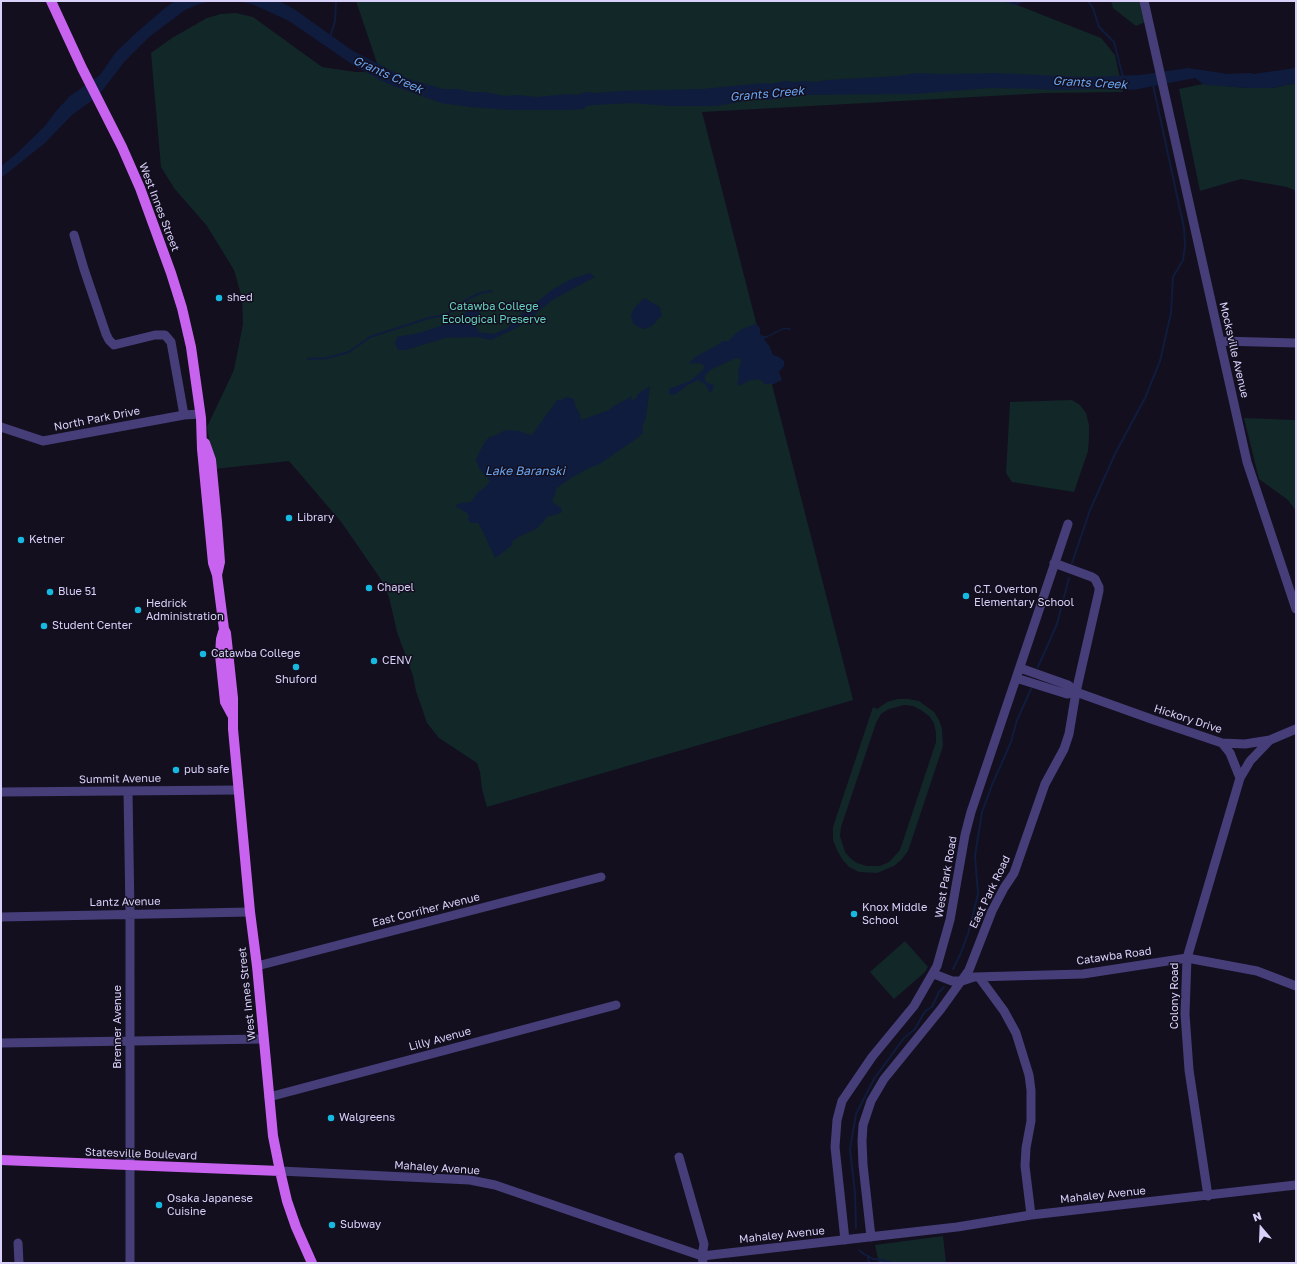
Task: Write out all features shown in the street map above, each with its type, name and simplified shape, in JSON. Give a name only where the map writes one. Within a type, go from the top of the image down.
[{"type":"main road","name":"West Innes Street","points":[[51,1],[82,68],[122,147],[140,188],[171,273],[182,308],[191,347],[202,436],[211,460],[220,562],[216,575],[226,634],[233,698],[232,717],[250,912],[264,1039],[272,1136],[287,1201],[296,1227],[312,1263]]},
{"type":"main road","name":"Statesville Boulevard","points":[[1,1160],[280,1171]]},
{"type":"street","name":"Mocksville Avenue","points":[[1144,1],[1249,468],[1296,609]]},
{"type":"street","points":[[74,235],[106,334],[114,346],[155,335],[165,335],[171,342],[184,415]]},
{"type":"street","points":[[1220,341],[1296,343]]},
{"type":"street","name":"North Park Drive","points":[[1,427],[43,441],[184,415],[200,414]]},
{"type":"street","name":"West Park Road","points":[[845,1240],[835,1146],[837,1120],[842,1101],[872,1058],[914,1006],[934,974],[950,920],[965,835],[971,812],[1068,524]]},
{"type":"street","name":"East Park Road","points":[[871,1237],[863,1165],[863,1125],[871,1101],[884,1079],[941,1009],[969,970],[992,911],[1014,872],[1045,784],[1064,749],[1069,734],[1076,692],[1099,587],[1092,577],[1054,563]]},
{"type":"street","points":[[1286,580],[1296,576]]},
{"type":"street","name":"Hickory Drive","points":[[1020,668],[1068,685],[1076,692],[1154,720],[1222,742],[1245,744],[1270,740],[1296,729]]},
{"type":"street","name":"Hickory Drive","points":[[1016,678],[1067,694],[1076,692]]},
{"type":"street","name":"Colony Road","points":[[1208,1196],[1190,1070],[1185,1014],[1187,958],[1240,778],[1250,761],[1270,740]]},
{"type":"street","points":[[1222,742],[1230,753],[1240,778]]},
{"type":"street","name":"Summit Avenue","points":[[1,792],[239,790]]},
{"type":"street","name":"Brenner Avenue","points":[[128,791],[130,914],[130,1263]]},
{"type":"street","name":"East Corriher Avenue","points":[[257,966],[601,877]]},
{"type":"street","name":"Lantz Avenue","points":[[1,917],[250,912]]},
{"type":"street","name":"Catawba Road","points":[[934,974],[952,981],[974,977],[1083,974],[1187,958],[1257,971],[1296,986]]},
{"type":"street","points":[[979,977],[1004,1011],[1016,1033],[1029,1075],[1031,1090],[1031,1121],[1026,1148],[1025,1166],[1031,1215]]},
{"type":"street","name":"Lilly Avenue","points":[[269,1097],[616,1005]]},
{"type":"street","points":[[1,1043],[264,1039]]},
{"type":"street","points":[[679,1157],[704,1244],[703,1260]]},
{"type":"street","name":"Mahaley Avenue","points":[[280,1171],[470,1180],[495,1185],[703,1260],[845,1240],[957,1227],[1031,1215],[1296,1185]]},
{"type":"street","points":[[18,1243],[19,1263]]},
{"type":"green space","name":"Catawba College Ecological Preserve","points":[[356,1],[1007,1],[1101,38],[1115,55],[1123,92],[1046,93],[702,112],[853,700],[487,807],[477,763],[439,738],[427,723],[416,691],[413,676],[397,632],[389,597],[382,581],[342,523],[289,461],[214,469],[207,427],[234,370],[243,324],[242,298],[234,270],[207,226],[174,188],[161,167],[151,53],[172,38],[207,18],[221,14],[236,13],[253,17],[322,67],[356,72],[380,72]]},
{"type":"green space","points":[[1111,1],[1141,1],[1145,22],[1136,26],[1113,8]]},
{"type":"green space","points":[[1296,83],[1296,191],[1287,187],[1241,179],[1200,191],[1179,89],[1203,84],[1248,88],[1272,88]]},
{"type":"green space","points":[[1072,400],[1080,405],[1086,413],[1089,425],[1088,451],[1074,492],[1012,482],[1006,473],[1010,402]]},
{"type":"green space","points":[[1244,418],[1296,420],[1296,511],[1288,500],[1259,479]]},
{"type":"green space","points":[[898,699],[919,701],[934,712],[942,729],[943,746],[908,851],[894,866],[877,873],[859,872],[849,867],[842,859],[833,840],[833,827],[873,707],[877,709],[887,702]],"holes":[[[904,705],[913,706],[929,716],[934,723],[936,742],[900,850],[889,862],[880,866],[867,866],[857,863],[845,852],[840,836],[841,827],[876,723],[881,714],[889,709]]]},
{"type":"green space","points":[[905,941],[928,967],[925,972],[894,999],[870,972]]},
{"type":"green space","points":[[943,1236],[946,1263],[879,1263],[875,1245]]},
{"type":"water","points":[[175,1],[212,1],[199,4],[185,10],[149,37],[125,61],[98,96],[72,115],[45,143],[1,178],[1,166],[44,127],[70,96],[100,75],[116,52],[136,33]]},
{"type":"water","name":"Grants Creek","points":[[237,1],[279,1],[294,9],[353,51],[408,79],[443,89],[484,92],[505,96],[518,95],[537,97],[568,94],[579,95],[584,92],[597,93],[703,89],[763,83],[770,84],[785,81],[816,82],[826,80],[898,76],[916,73],[995,73],[1083,77],[1140,75],[1188,68],[1228,74],[1253,74],[1296,68],[1296,83],[1272,88],[1248,88],[1207,85],[1195,78],[1133,90],[989,88],[915,94],[804,95],[769,100],[751,100],[716,106],[669,106],[631,103],[594,105],[587,106],[583,109],[567,110],[509,110],[469,107],[441,103],[388,84],[356,67],[289,21],[252,4]]},
{"type":"water","points":[[590,273],[595,277],[554,299],[518,327],[491,340],[477,337],[445,338],[406,350],[398,350],[394,342],[396,341],[397,337],[419,333],[455,321],[478,303],[484,302],[475,324],[479,332],[493,334],[508,328],[515,319],[552,290],[571,279]]},
{"type":"water","points":[[644,298],[660,307],[662,315],[652,326],[644,329],[633,323],[631,315],[635,307]]},
{"type":"water","points":[[756,324],[760,328],[760,334],[763,336],[767,336],[783,328],[790,328],[791,330],[784,329],[764,339],[770,347],[773,355],[784,361],[784,366],[779,372],[782,380],[774,384],[764,384],[763,381],[758,379],[748,381],[739,386],[737,384],[739,378],[738,370],[741,362],[740,359],[736,358],[710,370],[705,376],[707,383],[714,385],[712,392],[709,391],[705,384],[698,380],[676,394],[669,394],[669,389],[690,381],[703,370],[704,366],[702,364],[688,364],[695,357],[722,341],[728,341],[742,329]]},
{"type":"water","name":"Lake Baranski","points":[[650,386],[646,417],[642,427],[643,433],[598,465],[591,467],[571,478],[557,488],[552,502],[561,508],[561,513],[546,517],[536,529],[520,536],[513,541],[511,546],[495,558],[478,523],[471,523],[468,520],[469,517],[467,513],[455,506],[460,503],[471,502],[477,493],[490,481],[479,468],[476,459],[484,443],[489,437],[497,435],[505,430],[520,431],[532,435],[557,400],[567,397],[574,399],[575,406],[580,414],[581,420],[609,410],[632,396],[631,400],[635,399],[639,393]]},
{"type":"waterway","points":[[330,37],[335,21],[336,1]]},
{"type":"waterway","points":[[1005,1],[1015,4],[1023,1]]},
{"type":"waterway","name":"Grants Creek","points":[[1088,1],[1093,8],[1099,27],[1114,42],[1123,77]]},
{"type":"waterway","points":[[1072,563],[1090,510],[1115,454],[1145,398],[1160,361],[1171,313],[1173,277],[1183,260],[1185,246],[1184,228],[1153,85]]},
{"type":"waterway","points":[[308,359],[327,358],[349,352],[370,337],[429,318],[444,315],[466,300],[480,293],[492,291]]},
{"type":"waterway","points":[[1038,667],[1057,624],[1069,578]]},
{"type":"waterway","points":[[953,969],[968,934],[978,894],[975,856],[982,812],[1011,742],[1017,720],[1031,689]]},
{"type":"waterway","points":[[856,1228],[855,1193],[850,1149],[856,1114],[874,1079],[904,1038],[915,1029],[925,1011],[932,1007],[939,992],[944,987]]},
{"type":"waterway","points":[[859,1250],[873,1259],[891,1263]]},
{"type":"waterway","points":[[868,1257],[869,1263]]},
{"type":"place","name":"shed","points":[[219,298]]},
{"type":"place","name":"Library","points":[[289,518]]},
{"type":"place","name":"Ketner","points":[[21,540]]},
{"type":"place","name":"Chapel","points":[[369,588]]},
{"type":"place","name":"Blue 51","points":[[50,592]]},
{"type":"place","name":"C.T. Overton Elementary School","points":[[966,596]]},
{"type":"place","name":"Hedrick Administration","points":[[138,610]]},
{"type":"place","name":"Student Center","points":[[44,626]]},
{"type":"place","name":"Catawba College","points":[[203,654]]},
{"type":"place","name":"CENV","points":[[374,661]]},
{"type":"place","name":"Shuford","points":[[296,667]]},
{"type":"place","name":"pub safe","points":[[176,770]]},
{"type":"place","name":"Knox Middle School","points":[[854,914]]},
{"type":"place","name":"Walgreens","points":[[331,1118]]},
{"type":"place","name":"Osaka Japanese Cuisine","points":[[159,1205]]},
{"type":"place","name":"Subway","points":[[332,1225]]}]
